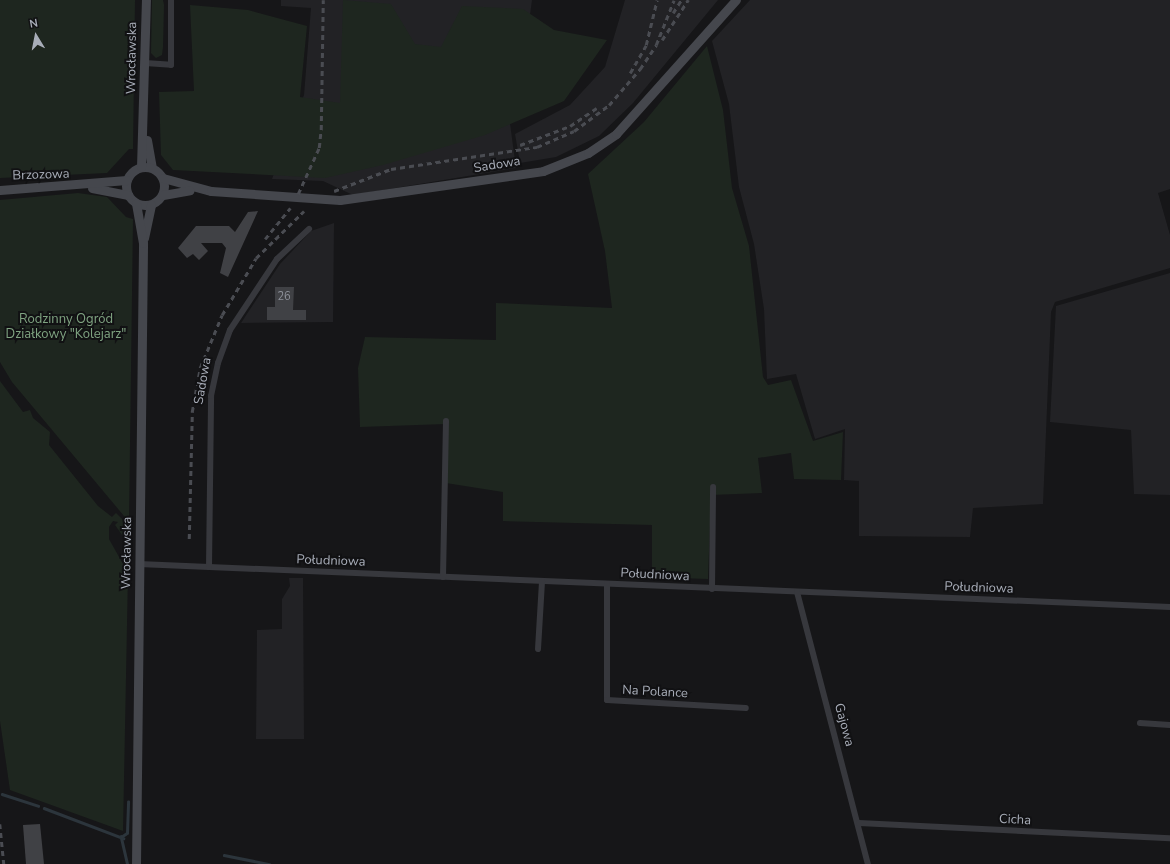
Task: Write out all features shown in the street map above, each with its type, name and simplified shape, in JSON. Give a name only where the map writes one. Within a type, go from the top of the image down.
[{"type":"main road","name":"Wrocławska","points":[[141,168],[144,117],[146,0]]},
{"type":"main road","name":"Sadowa","points":[[163,178],[194,189],[340,200],[488,180],[558,166],[588,153],[616,134],[736,0]]},
{"type":"main road","name":"Wrocławska","points":[[144,117],[152,168]]},
{"type":"main road","points":[[141,168],[152,168],[163,178],[163,195],[152,205],[136,204],[128,195],[127,180],[141,168]]},
{"type":"main road","name":"Brzozowa","points":[[0,190],[83,186],[127,180]]},
{"type":"main road","name":"Brzozowa","points":[[83,186],[128,195]]},
{"type":"main road","name":"Sadowa","points":[[163,195],[194,189]]},
{"type":"main road","name":"Wrocławska","points":[[136,204],[143,243],[140,543],[142,564],[139,581],[136,864]]},
{"type":"main road","name":"Wrocławska","points":[[143,243],[152,205]]},
{"type":"street","points":[[145,64],[171,65],[171,0]]},
{"type":"street","name":"Sadowa","points":[[209,567],[211,396],[218,363],[230,330],[277,259],[309,229]]},
{"type":"street","points":[[443,577],[446,421]]},
{"type":"street","points":[[712,589],[713,487]]},
{"type":"street","name":"Południowa","points":[[142,564],[1170,607]]},
{"type":"street","points":[[538,650],[542,581]]},
{"type":"street","name":"Na Polance","points":[[607,584],[608,700],[746,708]]},
{"type":"street","name":"Gajowa","points":[[798,592],[860,823],[868,864]]},
{"type":"street","points":[[1140,723],[1170,725]]},
{"type":"street","name":"Cicha","points":[[860,823],[1170,838]]},
{"type":"shaded area","points":[[281,0],[532,0],[517,111],[509,116],[516,168],[353,195],[323,181],[272,179],[304,95],[311,8],[281,6]]},
{"type":"shaded area","points":[[625,0],[718,0],[633,103],[599,136],[556,157],[520,163],[515,134],[570,105],[605,67]]},
{"type":"shaded area","points":[[750,0],[1170,0],[1170,189],[1158,193],[1170,235],[1170,268],[1055,302],[1051,312],[1043,504],[973,508],[970,537],[859,536],[859,481],[844,480],[845,429],[815,439],[796,374],[767,379],[764,309],[754,244],[739,187],[729,104],[712,41]]},
{"type":"shaded area","points":[[334,223],[333,322],[241,323],[280,264],[311,231]]},
{"type":"shaded area","points":[[1170,273],[1170,495],[1134,494],[1131,430],[1050,422],[1056,306]]},
{"type":"shaded area","points":[[289,578],[303,578],[304,739],[256,739],[257,630],[282,629],[282,599],[290,586]]},
{"type":"green space","points":[[0,0],[135,0],[133,149],[129,149],[107,173],[0,178]]},
{"type":"green space","points":[[152,0],[163,0],[164,5],[162,55],[156,58],[151,53]]},
{"type":"green space","points":[[343,0],[391,4],[415,44],[441,47],[462,6],[523,9],[554,30],[607,40],[564,101],[485,135],[383,165],[325,178],[173,170],[161,155],[159,92],[194,91],[190,5],[248,10],[307,26],[300,97],[340,103]]},
{"type":"green space","points":[[707,46],[723,110],[732,188],[749,246],[763,377],[768,385],[791,380],[813,441],[843,432],[841,480],[794,479],[791,453],[758,458],[762,493],[711,495],[708,579],[652,577],[652,525],[503,521],[503,492],[446,483],[446,424],[360,427],[358,368],[365,337],[496,340],[496,303],[612,308],[605,251],[588,174],[644,122]]},
{"type":"green space","name":"Rodzinny Ogród Działkowy \"Kolejarz\"","points":[[78,193],[107,197],[126,217],[133,219],[129,522],[12,382],[0,362],[0,200]]},
{"type":"green space","points":[[0,381],[23,412],[30,410],[33,418],[50,432],[49,445],[98,506],[112,517],[116,513],[132,529],[130,546],[115,525],[118,522],[113,521],[109,527],[109,539],[128,573],[123,831],[10,790],[0,721]]},
{"type":"building","points":[[258,211],[228,277],[220,273],[226,248],[222,243],[201,243],[208,251],[199,260],[193,254],[187,258],[178,248],[196,226],[229,226],[235,232],[248,212]]},
{"type":"building","points":[[275,287],[294,287],[293,310],[306,310],[306,320],[267,320],[267,307],[275,307]]},
{"type":"building","points":[[40,824],[44,864],[26,864],[23,825]]},
{"type":"waterway","points":[[2,794],[38,806]]},
{"type":"waterway","points":[[127,864],[121,837],[127,833],[128,802]]},
{"type":"waterway","points":[[44,808],[123,838]]},
{"type":"waterway","points":[[224,855],[269,864]]},
{"type":"railway","points":[[298,194],[319,148],[321,130],[323,0]]},
{"type":"railway","points":[[630,73],[646,45],[657,0]]},
{"type":"railway","points":[[334,191],[391,169],[537,147],[574,131],[609,105],[640,69],[656,45],[674,0]]},
{"type":"railway","points":[[673,13],[681,0]]},
{"type":"railway","points":[[662,40],[688,0]]},
{"type":"railway","points":[[520,145],[570,126],[597,108]]},
{"type":"railway","points":[[265,239],[290,208]]},
{"type":"railway","points":[[189,539],[192,412],[200,368],[222,315],[256,258],[304,211]]},
{"type":"railway","points":[[0,824],[4,864]]}]
